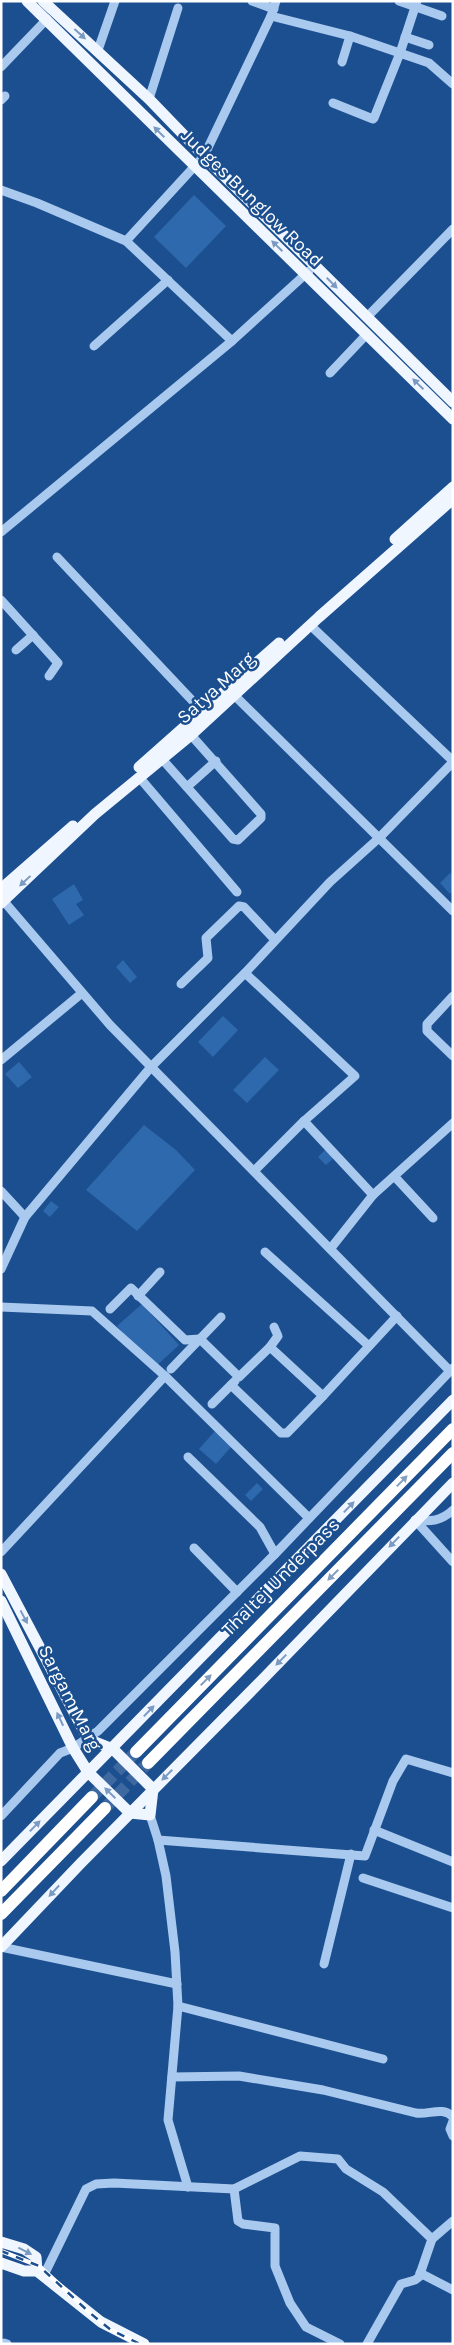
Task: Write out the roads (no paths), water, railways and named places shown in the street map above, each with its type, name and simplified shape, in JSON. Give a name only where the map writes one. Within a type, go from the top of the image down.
[{"type":"highway","name":"Thaltej Underpass","points":[[136,1752],[453,1429]]},
{"type":"highway","name":"Thaltej Underpass","points":[[148,1763],[453,1453]]},
{"type":"highway","points":[[1,1891],[92,1797]]},
{"type":"highway","points":[[1,1914],[104,1808]]},
{"type":"main road","name":"Judges Bunglow Road","points":[[27,1],[453,419]]},
{"type":"main road","name":"Judges Bunglow Road","points":[[43,1],[149,99],[204,156],[453,402]]},
{"type":"main road","name":"Satya Marg","points":[[2,898],[203,712],[231,692],[310,625],[453,488]]},
{"type":"main road","name":"Satya Marg","points":[[2,898],[96,814],[191,735],[231,692],[374,564],[453,498]]},
{"type":"main road","points":[[1,1862],[453,1400]]},
{"type":"main road","points":[[1,1947],[453,1483]]},
{"type":"main road","name":"Sargam Marg","points":[[1,1574],[88,1739],[113,1749],[153,1789]]},
{"type":"main road","name":"Sargam Marg","points":[[1,1601],[74,1748],[88,1772],[130,1813]]},
{"type":"main road","points":[[130,1813],[150,1815],[153,1789]]},
{"type":"main road","points":[[1,2242],[24,2249],[36,2257],[40,2273]]},
{"type":"main road","points":[[1,2263],[24,2271],[40,2273],[101,2322],[144,2344]]},
{"type":"street","points":[[98,50],[115,1]]},
{"type":"street","points":[[252,1],[429,63],[452,79]]},
{"type":"street","points":[[399,1],[416,4],[442,16]]},
{"type":"street","points":[[333,103],[373,119],[406,37],[416,4]]},
{"type":"street","points":[[149,99],[178,8]]},
{"type":"street","points":[[126,241],[204,156],[274,9]]},
{"type":"street","points":[[1,67],[46,19]]},
{"type":"street","points":[[342,62],[350,36]]},
{"type":"street","points":[[406,37],[429,45]]},
{"type":"street","points":[[1,190],[126,241],[232,341]]},
{"type":"street","points":[[367,317],[453,230]]},
{"type":"street","points":[[1,532],[232,341],[315,266]]},
{"type":"street","points":[[94,346],[168,280]]},
{"type":"street","points":[[330,374],[367,334]]},
{"type":"street","points":[[57,558],[203,712]]},
{"type":"street","points":[[3,605],[58,663],[50,676]]},
{"type":"street","points":[[1,1269],[25,1217],[151,1067],[246,973],[330,882],[378,838],[453,761],[310,625]]},
{"type":"street","points":[[16,650],[33,635]]},
{"type":"street","points":[[231,692],[378,838],[451,907]]},
{"type":"street","points":[[162,759],[233,839],[238,840],[261,818],[261,814],[191,735]]},
{"type":"street","points":[[187,787],[216,761]]},
{"type":"street","points":[[139,777],[237,892]]},
{"type":"street","points":[[1,1816],[60,1753],[74,1748],[88,1739],[237,1592],[451,1369],[151,1067],[82,993],[2,898]]},
{"type":"street","points":[[181,984],[208,958],[206,938],[239,906],[244,907],[275,940]]},
{"type":"street","points":[[246,973],[355,1076],[304,1120],[254,1171]]},
{"type":"street","points":[[1,1060],[82,993]]},
{"type":"street","points":[[451,1001],[427,1024],[427,1031],[453,1056]]},
{"type":"street","points":[[304,1120],[373,1195]]},
{"type":"street","points":[[331,1248],[373,1195],[453,1123]]},
{"type":"street","points":[[395,1177],[433,1218]]},
{"type":"street","points":[[1,1191],[25,1217]]},
{"type":"street","points":[[265,1252],[369,1346]]},
{"type":"street","points":[[138,1296],[160,1272]]},
{"type":"street","points":[[110,1309],[130,1288],[185,1340],[200,1339],[239,1377]]},
{"type":"street","points":[[1,1307],[92,1311],[168,1373],[309,1518]]},
{"type":"street","points":[[231,1385],[281,1433],[287,1434],[398,1316]]},
{"type":"street","points":[[1,1552],[221,1317]]},
{"type":"street","points":[[212,1404],[270,1346],[278,1336],[274,1327]]},
{"type":"street","points":[[270,1346],[323,1396]]},
{"type":"street","points":[[188,1457],[260,1527],[274,1554]]},
{"type":"street","points":[[415,1520],[430,1522],[444,1518],[453,1510]]},
{"type":"street","points":[[415,1520],[453,1562]]},
{"type":"street","points":[[194,1548],[237,1592]]},
{"type":"street","points":[[158,1840],[365,1856],[393,1781],[406,1759],[453,1773]]},
{"type":"street","points":[[150,1815],[166,1876],[177,1984],[178,2006],[168,2120],[188,2187]]},
{"type":"street","points":[[374,1830],[453,1862]]},
{"type":"street","points":[[324,1964],[351,1854]]},
{"type":"street","points":[[363,1878],[453,1908]]},
{"type":"street","points":[[1,1947],[177,1984]]},
{"type":"street","points":[[178,2006],[383,2059]]},
{"type":"street","points":[[172,2077],[240,2076],[323,2090],[416,2113],[423,2114],[433,2110],[448,2113],[453,2117]]},
{"type":"street","points":[[453,2121],[450,2130],[453,2136]]},
{"type":"street","points":[[40,2273],[86,2189],[104,2182],[234,2190],[300,2156],[338,2159],[346,2169],[383,2192],[432,2240]]},
{"type":"street","points":[[234,2190],[238,2221],[243,2224],[275,2228],[274,2266],[290,2303],[306,2327],[340,2344]]},
{"type":"street","points":[[366,2344],[401,2284],[415,2280],[420,2273],[432,2240],[453,2221]]},
{"type":"street","points":[[420,2273],[453,2290]]},
{"type":"tunnel","points":[[92,1797],[136,1752]]},
{"type":"tunnel","points":[[105,1808],[148,1763]]},
{"type":"railway","points":[[1,2251],[39,2266],[111,2330],[140,2344]]}]
